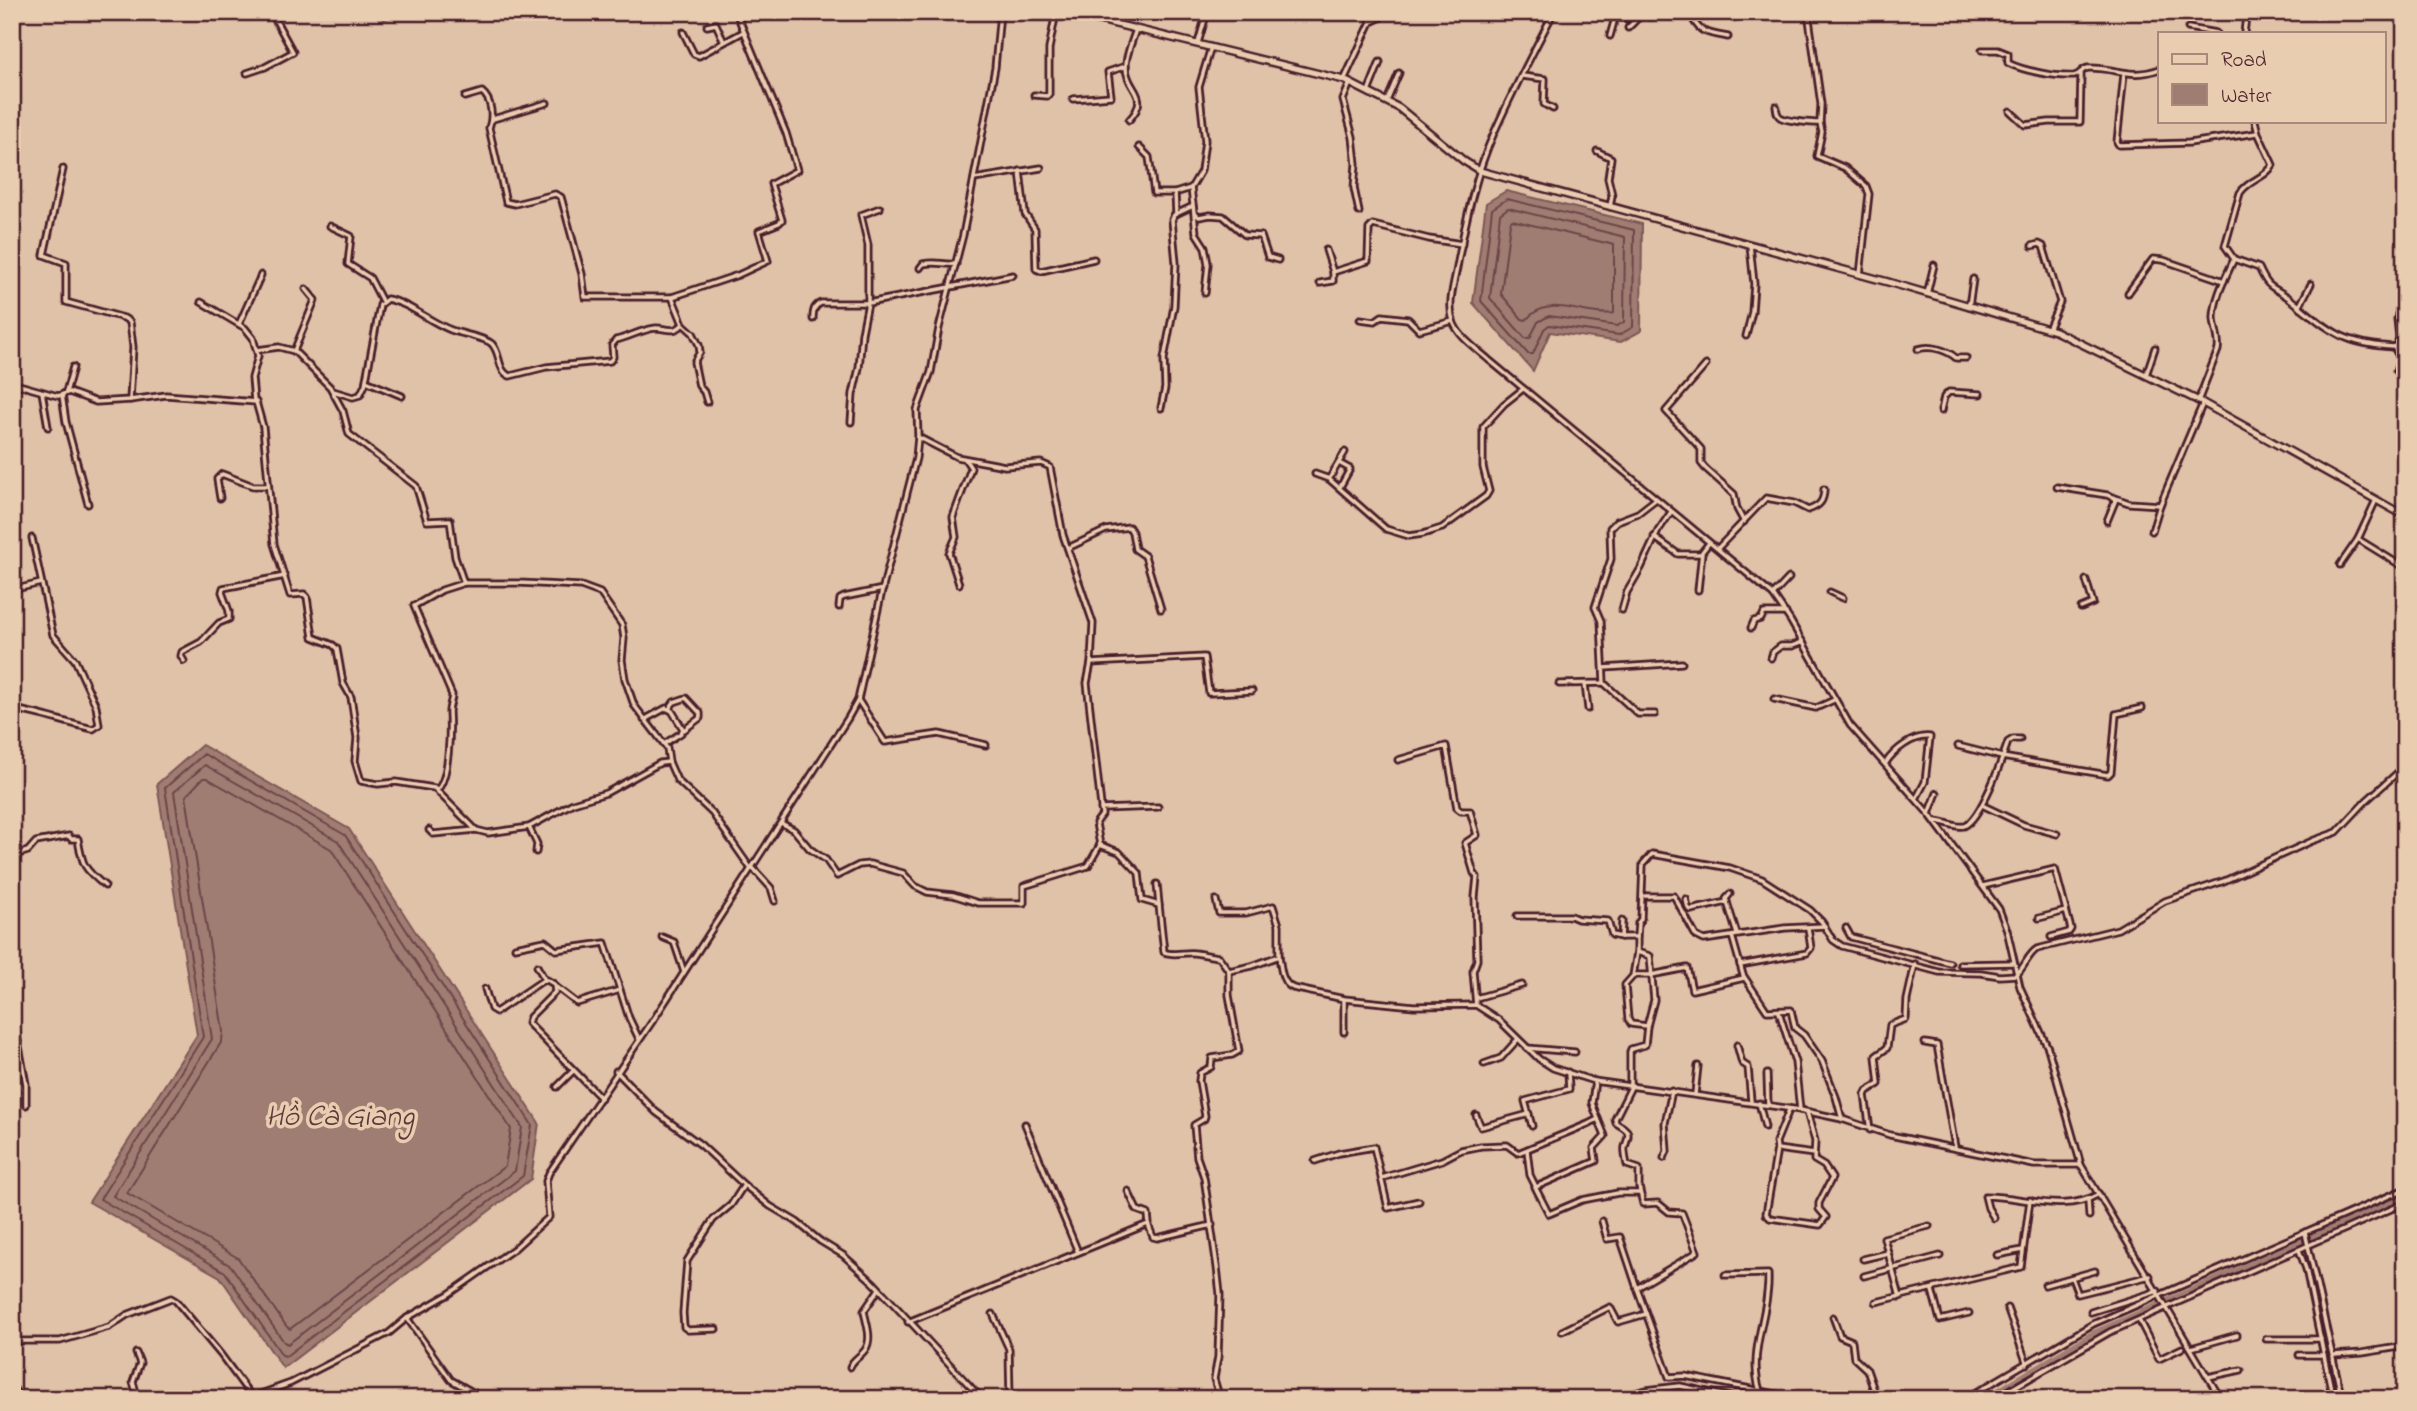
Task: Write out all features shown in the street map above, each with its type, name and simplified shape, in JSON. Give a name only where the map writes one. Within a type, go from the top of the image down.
[{"type":"street","points":[[247,73],[265,68],[293,52],[271,12]]},
{"type":"street","points":[[384,15],[397,12]]},
{"type":"street","points":[[631,12],[655,12]]},
{"type":"street","points":[[465,97],[485,93],[493,120],[489,128],[506,202],[515,204],[559,195],[578,257],[585,297],[672,297],[738,275],[768,261],[759,231],[782,220],[771,184],[773,180],[797,170],[786,133],[736,12]]},
{"type":"street","points":[[12,1341],[48,1342],[70,1338],[109,1327],[126,1316],[171,1298],[221,1355],[249,1398],[301,1378],[389,1333],[407,1318],[492,1265],[526,1240],[549,1217],[547,1176],[816,771],[858,700],[916,458],[917,410],[933,367],[974,179],[995,68],[1000,12]]},
{"type":"street","points":[[1034,95],[1049,94],[1049,48],[1057,12],[1198,43],[1343,80],[1387,101],[1413,118],[1464,162],[1480,171],[1860,275],[2075,339],[2201,402],[2405,516]]},
{"type":"street","points":[[1198,43],[1207,12]]},
{"type":"street","points":[[1368,12],[1371,22]]},
{"type":"street","points":[[1343,80],[1371,22],[1380,18],[1384,12]]},
{"type":"street","points":[[1554,12],[1493,134],[1480,171],[1451,303],[1453,321],[1465,338],[1524,389],[1773,595],[1803,642],[1834,700],[1859,737],[1935,821],[1983,886],[2003,917],[2023,997],[2046,1044],[2081,1165],[2150,1276],[2221,1399]]},
{"type":"street","points":[[1628,29],[1644,13],[1650,17],[1667,12]]},
{"type":"street","points":[[1689,12],[1695,26],[1702,32],[1728,37]]},
{"type":"street","points":[[1808,12],[1821,104],[1822,132],[1818,157],[1845,168],[1868,190],[1860,275]]},
{"type":"street","points":[[2244,12],[2244,32]]},
{"type":"street","points":[[1610,36],[1615,18],[1637,19]]},
{"type":"street","points":[[707,26],[716,24],[724,42]]},
{"type":"street","points":[[2188,28],[2213,32]]},
{"type":"street","points":[[1129,120],[1137,109],[1139,99],[1126,66],[1136,29]]},
{"type":"street","points":[[683,32],[697,55],[702,55],[743,32]]},
{"type":"street","points":[[1205,293],[1208,264],[1205,247],[1196,233],[1191,188],[1202,168],[1205,133],[1199,91],[1212,47]]},
{"type":"street","points":[[1982,50],[2003,51],[2008,54],[2008,64],[2027,71],[2075,76],[2087,68],[2124,74],[2143,74],[2158,70]]},
{"type":"street","points":[[1368,92],[1380,62]]},
{"type":"street","points":[[1073,99],[1111,96],[1108,72],[1126,66]]},
{"type":"street","points":[[2010,111],[2025,125],[2080,122],[2081,71]]},
{"type":"street","points":[[1387,101],[1399,73]]},
{"type":"street","points":[[2124,74],[2117,142],[2119,145],[2189,143],[2258,133]]},
{"type":"street","points":[[1522,75],[1545,79],[1544,104],[1553,109]]},
{"type":"street","points":[[1350,83],[1343,100],[1353,137],[1356,164],[1354,188],[1359,212]]},
{"type":"street","points":[[493,120],[547,103]]},
{"type":"street","points":[[1776,106],[1778,116],[1782,118],[1820,123]]},
{"type":"street","points":[[2255,122],[2273,165],[2269,172],[2244,187],[2240,193],[2225,243],[2226,248],[2234,258],[2259,268],[2265,283],[2325,328],[2359,344],[2394,347]]},
{"type":"street","points":[[1139,147],[1149,157],[1154,193],[1175,193],[1191,188]]},
{"type":"street","points":[[1597,151],[1611,158],[1608,178],[1612,195],[1610,206]]},
{"type":"street","points":[[974,179],[1041,168]]},
{"type":"street","points":[[63,169],[44,256],[65,263],[66,302],[124,317],[130,322],[133,347],[130,400]]},
{"type":"street","points":[[1020,171],[1025,214],[1035,229],[1036,269],[1041,271],[1094,260]]},
{"type":"street","points":[[1175,193],[1176,214]]},
{"type":"street","points":[[1161,408],[1165,388],[1164,359],[1174,306],[1176,262],[1172,220],[1176,214],[1193,206]]},
{"type":"street","points":[[851,422],[868,303],[868,245],[861,215],[880,208]]},
{"type":"street","points":[[1194,213],[1197,216],[1223,216],[1245,235],[1261,236],[1268,257],[1278,260]]},
{"type":"street","points":[[1332,272],[1368,261],[1369,229],[1375,224],[1429,239],[1462,244]]},
{"type":"street","points":[[330,226],[351,236],[348,264],[370,278],[382,301],[366,381],[357,397],[333,391]]},
{"type":"street","points":[[1746,336],[1752,312],[1754,284],[1750,244]]},
{"type":"street","points":[[2032,246],[2043,246],[2060,300],[2048,329]]},
{"type":"street","points":[[1320,283],[1333,281],[1326,250]]},
{"type":"street","points":[[2152,531],[2218,350],[2214,315],[2234,258]]},
{"type":"street","points":[[2128,293],[2153,259],[2224,281]]},
{"type":"street","points":[[920,268],[923,264],[936,261],[944,265],[956,264]]},
{"type":"street","points":[[1927,294],[1934,265]]},
{"type":"street","points":[[239,325],[261,275]]},
{"type":"street","points":[[813,319],[816,305],[821,303],[868,303],[1013,275]]},
{"type":"street","points":[[1969,306],[1973,279]]},
{"type":"street","points":[[2299,307],[2311,284]]},
{"type":"street","points":[[2394,347],[2399,340],[2397,319],[2405,284]]},
{"type":"street","points":[[294,351],[315,300],[306,289]]},
{"type":"street","points":[[672,297],[683,324],[693,333],[699,345],[700,352],[694,362],[699,386],[707,402]]},
{"type":"street","points":[[382,301],[390,299],[442,327],[470,338],[488,341],[496,349],[503,372],[510,376],[546,367],[610,361],[613,357],[612,345],[616,340],[654,328],[668,331],[678,329],[683,324]]},
{"type":"street","points":[[201,302],[250,334],[257,350],[258,362],[252,378],[254,401],[263,428],[275,544],[291,596],[304,594],[307,597],[313,637],[337,649],[343,683],[351,697],[357,738],[355,761],[360,779],[378,785],[396,782],[437,790],[476,830]]},
{"type":"street","points":[[1360,319],[1376,321],[1381,316],[1393,316],[1410,320],[1419,330],[1453,321]]},
{"type":"street","points":[[257,350],[279,347],[294,351],[333,391],[351,436],[416,486],[427,521],[451,521],[455,557],[464,583]]},
{"type":"street","points":[[2394,347],[2400,358],[2396,371]]},
{"type":"street","points":[[1918,349],[1932,348],[1950,352],[1956,358],[1966,358]]},
{"type":"street","points":[[2146,374],[2155,348]]},
{"type":"street","points":[[1706,365],[1666,411],[1702,451],[1701,463],[1704,468],[1734,494],[1737,509],[1744,522]]},
{"type":"street","points":[[73,367],[64,394],[66,422],[88,504]]},
{"type":"street","points":[[366,381],[402,396]]},
{"type":"street","points":[[12,383],[42,392],[96,401],[166,395],[254,401]]},
{"type":"street","points":[[1315,474],[1340,487],[1381,526],[1391,532],[1409,536],[1441,528],[1486,496],[1489,491],[1483,467],[1483,427],[1504,404],[1524,389]]},
{"type":"street","points":[[1941,411],[1944,397],[1951,391],[1980,394]]},
{"type":"street","points":[[42,392],[48,427]]},
{"type":"street","points":[[781,823],[794,830],[810,849],[826,860],[835,875],[842,875],[859,864],[870,864],[903,873],[921,890],[989,904],[1024,904],[1023,890],[1027,885],[1088,866],[1100,845],[1096,823],[1102,814],[1096,781],[1087,683],[1093,623],[1068,548],[1048,465],[1041,463],[1005,466],[949,454],[918,437]]},
{"type":"street","points":[[1329,479],[1345,452]]},
{"type":"street","points":[[959,584],[949,553],[956,537],[953,517],[971,468],[964,457]]},
{"type":"street","points":[[1339,463],[1350,469],[1340,487]]},
{"type":"street","points":[[220,498],[217,479],[222,474],[253,486],[267,486]]},
{"type":"street","points":[[2057,487],[2107,495],[2129,503],[2160,505]]},
{"type":"street","points":[[1717,549],[1769,497],[1794,503],[1804,510],[1814,508],[1824,499],[1824,489]]},
{"type":"street","points":[[1604,683],[1601,621],[1595,607],[1611,559],[1610,528],[1617,520],[1638,513],[1656,499]]},
{"type":"street","points":[[2107,521],[2116,499]]},
{"type":"street","points":[[2340,565],[2358,539],[2376,500]]},
{"type":"street","points":[[1622,610],[1627,592],[1654,537],[1671,511]]},
{"type":"street","points":[[1068,548],[1106,530],[1129,527],[1135,549],[1145,556],[1161,609]]},
{"type":"street","points":[[1654,537],[1678,554],[1701,554]]},
{"type":"street","points":[[12,709],[38,713],[62,723],[93,729],[98,726],[96,706],[73,657],[53,635],[32,538]]},
{"type":"street","points":[[2358,539],[2405,568]]},
{"type":"street","points":[[1698,590],[1701,554],[1709,543]]},
{"type":"street","points":[[184,662],[182,652],[201,642],[219,623],[229,619],[223,588],[285,576]]},
{"type":"street","points":[[1773,595],[1789,578]]},
{"type":"street","points":[[2081,608],[2093,603],[2086,580]]},
{"type":"street","points":[[12,590],[41,583]]},
{"type":"street","points":[[437,790],[444,778],[452,695],[415,605],[442,590],[464,583],[581,586],[600,593],[622,625],[625,679],[634,705],[670,754],[669,762],[677,780],[712,813],[752,868],[771,888],[775,901]]},
{"type":"street","points":[[839,607],[840,599],[844,597],[883,589]]},
{"type":"street","points":[[1829,592],[1843,598]]},
{"type":"street","points":[[1751,628],[1754,621],[1761,620],[1764,613],[1786,613]]},
{"type":"street","points":[[1771,658],[1773,652],[1781,646],[1803,642]]},
{"type":"street","points":[[1091,663],[1204,657],[1209,693],[1252,691]]},
{"type":"street","points":[[1604,668],[1682,663]]},
{"type":"street","points":[[1559,684],[1604,683],[1638,714],[1655,714]]},
{"type":"street","points":[[1585,684],[1588,709]]},
{"type":"street","points":[[644,720],[686,698],[700,713],[700,719],[664,744]]},
{"type":"street","points":[[1774,699],[1816,708],[1834,700]]},
{"type":"street","points":[[858,700],[885,742],[939,734],[986,745]]},
{"type":"street","points":[[1958,746],[2002,757],[2108,775],[2111,772],[2116,714],[2142,708]]},
{"type":"street","points":[[669,709],[681,725],[682,732]]},
{"type":"street","points":[[1884,765],[1894,752],[1909,742],[1930,737],[1925,782],[1916,799]]},
{"type":"street","points":[[1935,821],[1963,826],[1988,795],[2010,740],[2020,739]]},
{"type":"street","points":[[1398,760],[1446,746],[1457,808],[1470,811],[1474,818],[1477,835],[1466,841],[1465,845],[1474,873],[1478,877],[1475,897],[1477,960],[1473,971],[1476,1005]]},
{"type":"street","points":[[429,830],[433,834],[476,830],[488,834],[529,827],[573,803],[606,793],[660,763],[669,762]]},
{"type":"street","points":[[1647,1026],[1631,1024],[1628,1019],[1625,985],[1633,975],[1637,952],[1638,923],[1642,917],[1643,864],[1652,854],[1730,868],[1752,875],[1810,910],[1825,926],[1833,940],[1842,946],[1939,972],[1981,972],[2000,976],[2026,964],[2031,953],[2037,948],[2118,929],[2165,901],[2224,881],[2337,832],[2405,766]]},
{"type":"street","points":[[1929,814],[1937,793]]},
{"type":"street","points":[[1982,804],[2024,825],[2057,834]]},
{"type":"street","points":[[1101,809],[1158,807]]},
{"type":"street","points":[[529,827],[537,844],[536,852]]},
{"type":"street","points":[[12,856],[28,851],[36,842],[69,836],[71,839],[78,839],[80,855],[87,872],[105,886]]},
{"type":"street","points":[[1100,845],[1119,852],[1140,874],[1142,900],[1159,905]]},
{"type":"street","points":[[1983,886],[2054,869],[2070,931],[2051,937]]},
{"type":"street","points":[[1157,884],[1165,953],[1219,957],[1230,971],[1229,995],[1239,1051],[1232,1055],[1212,1058],[1211,1067],[1200,1073],[1205,1119],[1194,1125],[1212,1224],[1220,1294],[1218,1357],[1214,1379],[1220,1399]]},
{"type":"street","points":[[1730,894],[1727,902],[1745,978],[1768,1012],[1791,1010],[1795,1028],[1817,1053],[1831,1084],[1842,1119]]},
{"type":"street","points":[[1645,896],[1674,896],[1685,920],[1700,940],[1785,928],[1825,926]]},
{"type":"street","points":[[1686,899],[1691,910],[1727,902]]},
{"type":"street","points":[[1216,900],[1219,913],[1246,913],[1273,906],[1279,925],[1279,956],[1284,980],[1289,987],[1344,999],[1414,1006],[1476,1005],[1499,1020],[1525,1047],[1553,1068],[1595,1081],[1800,1110],[1842,1119],[1870,1130],[2035,1165],[2081,1165]]},
{"type":"street","points":[[2039,918],[2066,911]]},
{"type":"street","points":[[1517,916],[1571,916],[1608,921],[1612,935],[1637,937]]},
{"type":"street","points":[[1621,937],[1622,921]]},
{"type":"street","points":[[1740,965],[1807,953],[1811,948],[1808,928]]},
{"type":"street","points":[[1846,928],[1851,937],[1950,963]]},
{"type":"street","points":[[662,937],[674,942],[684,972]]},
{"type":"street","points":[[515,947],[545,941],[556,950],[605,943],[639,1039]]},
{"type":"street","points":[[1637,952],[1650,956],[1654,1000],[1645,1045],[1631,1049],[1630,1052],[1631,1085],[1615,1119],[1616,1123],[1627,1130],[1629,1139],[1625,1147],[1626,1163],[1629,1167],[1639,1168],[1643,1204],[1658,1203],[1669,1212],[1682,1213],[1697,1252],[1637,1288]]},
{"type":"street","points":[[1230,971],[1279,956]]},
{"type":"street","points":[[1870,1130],[1865,1096],[1867,1091],[1879,1084],[1876,1056],[1887,1048],[1890,1024],[1906,1019],[1907,1000],[1916,964]]},
{"type":"street","points":[[1960,964],[2015,969]]},
{"type":"street","points":[[537,966],[545,980],[578,1003],[620,990]]},
{"type":"street","points":[[1633,975],[1651,975],[1687,968],[1691,990],[1745,978]]},
{"type":"street","points":[[485,989],[491,1009],[496,1012],[545,980]]},
{"type":"street","points":[[1476,998],[1522,985]]},
{"type":"street","points":[[556,987],[554,994],[530,1017],[528,1023],[601,1098]]},
{"type":"street","points":[[1344,999],[1344,1032]]},
{"type":"street","points":[[12,1008],[26,1084],[26,1105]]},
{"type":"street","points":[[1779,1012],[1795,1062],[1800,1110]]},
{"type":"street","points":[[1484,1064],[1501,1058],[1518,1039]]},
{"type":"street","points":[[1925,1043],[1937,1045],[1955,1147]]},
{"type":"street","points":[[1737,1045],[1742,1063],[1748,1067],[1751,1101]]},
{"type":"street","points":[[1525,1047],[1575,1052]]},
{"type":"street","points":[[1695,1094],[1698,1066]]},
{"type":"street","points":[[557,1087],[573,1071]]},
{"type":"street","points":[[616,1072],[656,1112],[701,1145],[770,1206],[843,1255],[879,1289],[982,1399]]},
{"type":"street","points":[[1532,1126],[1526,1100],[1570,1088],[1568,1072]]},
{"type":"street","points":[[1767,1074],[1768,1105]]},
{"type":"street","points":[[1535,1187],[1596,1161],[1594,1148],[1605,1136],[1592,1103],[1595,1081]]},
{"type":"street","points":[[1664,1158],[1667,1151],[1665,1123],[1672,1091]]},
{"type":"street","points":[[1759,1103],[1765,1127]]},
{"type":"street","points":[[1789,1110],[1776,1142],[1766,1215],[1770,1218],[1820,1225],[1826,1217],[1819,1209],[1819,1203],[1832,1178],[1824,1166],[1815,1161],[1815,1141],[1807,1112]]},
{"type":"street","points":[[1476,1115],[1481,1127],[1529,1114]]},
{"type":"street","points":[[1382,1178],[1442,1160],[1461,1150],[1507,1144],[1516,1153],[1527,1150],[1598,1119]]},
{"type":"street","points":[[1025,1125],[1078,1252]]},
{"type":"street","points":[[1315,1161],[1339,1153],[1374,1147],[1389,1209],[1419,1201]]},
{"type":"street","points":[[1777,1149],[1814,1154]]},
{"type":"street","points":[[1527,1150],[1530,1174],[1549,1214],[1582,1200],[1618,1193],[1640,1193]]},
{"type":"street","points":[[716,1329],[688,1330],[684,1327],[686,1265],[713,1220],[731,1205],[744,1185]]},
{"type":"street","points":[[1965,1399],[2093,1324],[2305,1235],[2405,1189]]},
{"type":"street","points":[[1128,1191],[1137,1210],[1148,1214],[1152,1236],[1157,1238],[1212,1224]]},
{"type":"street","points":[[1994,1218],[1985,1196],[2055,1203],[2088,1200],[2099,1194]]},
{"type":"street","points":[[1876,1302],[2021,1267],[2030,1200]]},
{"type":"street","points":[[2088,1200],[2089,1216]]},
{"type":"street","points":[[1994,1399],[2094,1340],[2405,1203]]},
{"type":"street","points":[[1602,1222],[1607,1239],[1620,1237],[1669,1377],[1685,1376],[1801,1399]]},
{"type":"street","points":[[908,1322],[1149,1224]]},
{"type":"street","points":[[1900,1297],[1884,1238],[1930,1226]]},
{"type":"street","points":[[2305,1235],[2342,1399]]},
{"type":"street","points":[[1997,1255],[2023,1250]]},
{"type":"street","points":[[2299,1250],[2306,1269],[2333,1399]]},
{"type":"street","points":[[1863,1259],[1888,1252]]},
{"type":"street","points":[[1864,1276],[1940,1256]]},
{"type":"street","points":[[2045,1285],[2095,1272]]},
{"type":"street","points":[[1725,1275],[1768,1274],[1768,1295],[1758,1332],[1755,1366],[1760,1391]]},
{"type":"street","points":[[2072,1278],[2078,1294],[2150,1276]]},
{"type":"street","points":[[850,1367],[867,1347],[869,1338],[864,1311],[879,1289]]},
{"type":"street","points":[[1932,1290],[1940,1320],[1969,1313]]},
{"type":"street","points":[[2091,1312],[2160,1295]]},
{"type":"street","points":[[1562,1331],[1610,1307],[1618,1322],[1646,1314]]},
{"type":"street","points":[[2007,1308],[2027,1364]]},
{"type":"street","points":[[993,1314],[1009,1349],[1010,1399]]},
{"type":"street","points":[[1833,1317],[1840,1336],[1852,1341],[1854,1358],[1864,1365],[1877,1399]]},
{"type":"street","points":[[407,1318],[451,1380],[485,1399]]},
{"type":"street","points":[[2139,1320],[2159,1359],[2182,1348]]},
{"type":"street","points":[[2191,1348],[2237,1335]]},
{"type":"street","points":[[2266,1339],[2321,1339]]},
{"type":"street","points":[[2333,1355],[2405,1346]]},
{"type":"street","points":[[136,1353],[141,1364],[133,1382],[138,1399]]},
{"type":"street","points":[[2299,1355],[2325,1355]]},
{"type":"street","points":[[2208,1377],[2241,1370]]},
{"type":"street","points":[[12,1386],[21,1399]]},
{"type":"street","points":[[1612,1399],[1646,1390],[1680,1386],[1740,1399]]},
{"type":"water","points":[[1506,191],[1642,224],[1641,331],[1621,342],[1550,332],[1533,371],[1473,303],[1486,203]]},
{"type":"water","name":"Hồ Cà Giang","points":[[202,745],[349,829],[539,1123],[531,1179],[283,1368],[220,1277],[89,1202],[197,1035],[157,784]]},
{"type":"waterway","points":[[1984,1399],[2095,1332],[2405,1196]]}]
